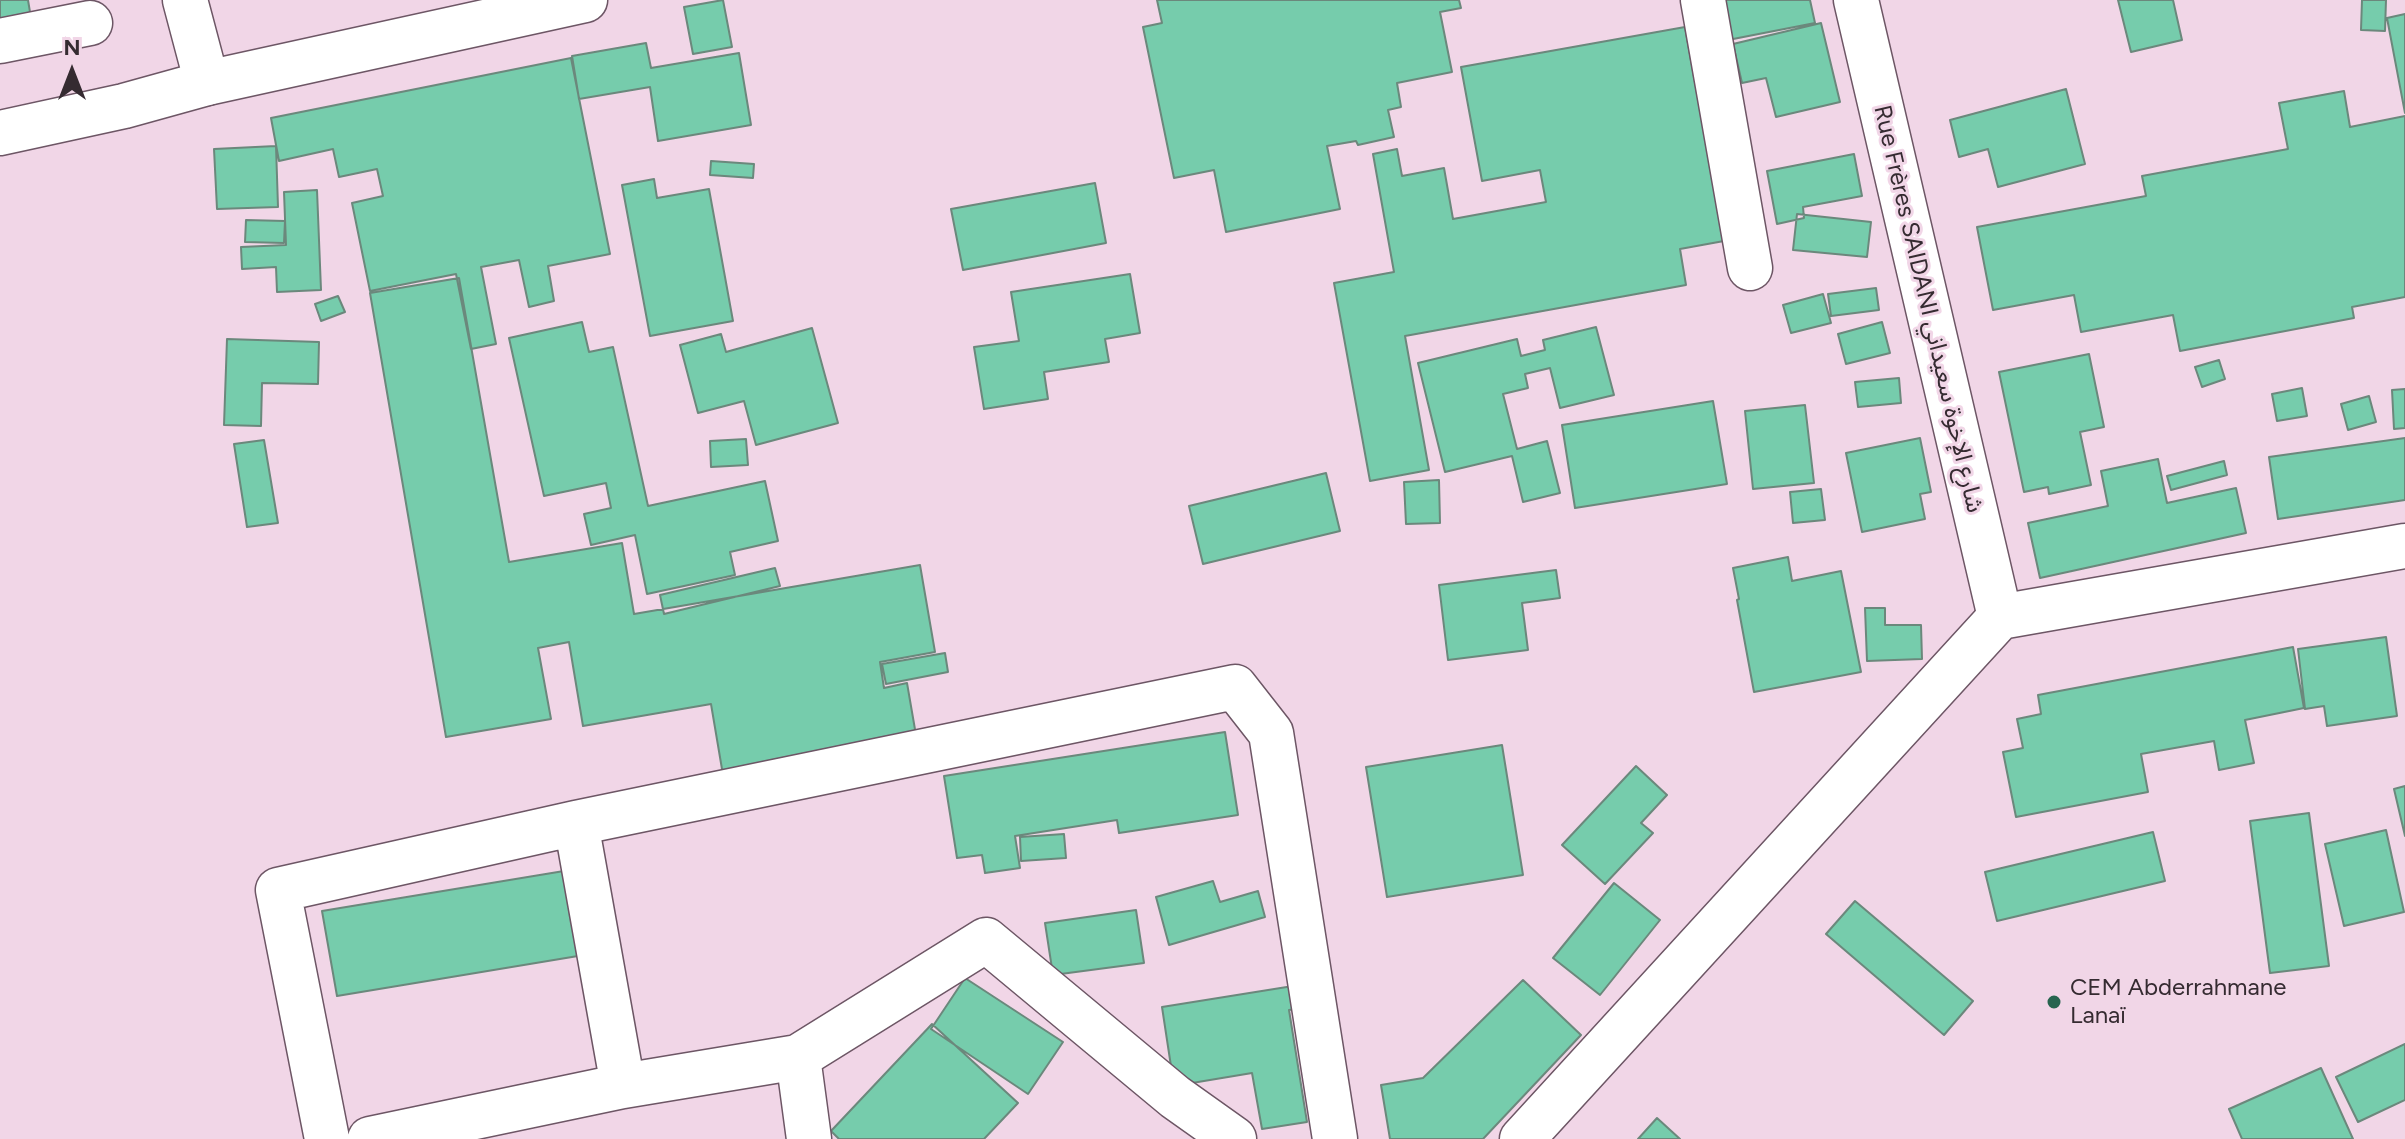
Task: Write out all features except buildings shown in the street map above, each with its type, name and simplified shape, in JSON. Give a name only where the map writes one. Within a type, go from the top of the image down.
[{"type":"street","points":[[185,0],[207,83]]},
{"type":"street","points":[[0,133],[124,106],[207,83],[585,0]]},
{"type":"street","points":[[1703,0],[1750,268]]},
{"type":"street","name":"Rue Frères SAIDANI شارع الإخوة سعيداني","points":[[1856,0],[2000,617]]},
{"type":"street","points":[[0,41],[90,23]]},
{"type":"street","points":[[1522,1139],[2000,617],[2405,546]]},
{"type":"street","points":[[327,1139],[278,890],[576,823],[1235,687],[1271,733],[1335,1139]]},
{"type":"street","points":[[576,823],[623,1086]]},
{"type":"street","points":[[370,1139],[623,1086],[798,1057],[986,940],[1175,1097],[1234,1139]]},
{"type":"street","points":[[798,1057],[809,1139]]},
{"type":"place","name":"CEM Abderrahmane Lanaï","points":[[2054,1002]]}]
